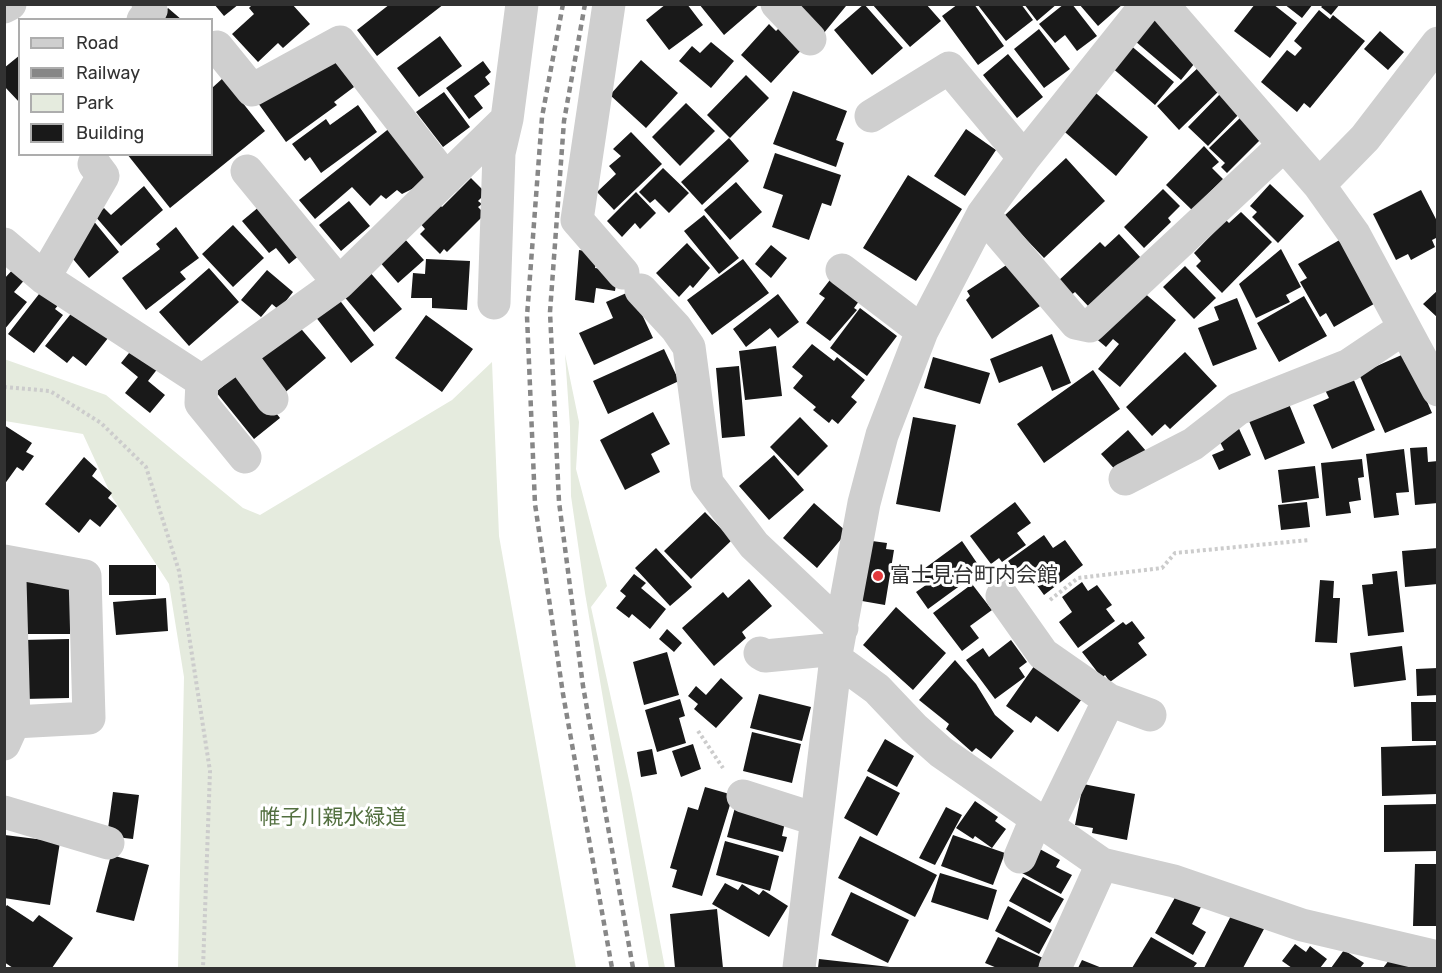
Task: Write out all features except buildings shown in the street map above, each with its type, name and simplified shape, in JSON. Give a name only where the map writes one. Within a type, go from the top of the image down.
[{"type":"street","points":[[4,7],[10,4]]},
{"type":"street","points":[[145,18],[151,10],[148,4]]},
{"type":"street","points":[[494,303],[499,153],[507,119],[522,4]]},
{"type":"street","points":[[777,4],[810,39]]},
{"type":"street","points":[[799,969],[815,819],[839,645],[864,502],[882,435],[921,331],[983,214],[1024,158],[1147,4]]},
{"type":"street","points":[[1162,4],[1319,185],[1354,234],[1404,328],[1436,381]]},
{"type":"street","points":[[611,6],[577,220],[676,328],[689,347],[707,483],[754,545],[877,689],[914,728],[941,752],[1102,864],[1174,881],[1302,926],[1437,957]]},
{"type":"street","points":[[217,47],[252,90],[340,42],[446,179]]},
{"type":"street","points":[[1319,185],[1365,138],[1437,43]]},
{"type":"street","points":[[871,116],[949,68],[1024,158]]},
{"type":"street","points":[[202,381],[339,283],[507,119]]},
{"type":"street","points":[[983,214],[1076,323],[1090,326],[1284,145]]},
{"type":"street","points":[[44,278],[103,176],[94,164]]},
{"type":"street","points":[[247,171],[339,283]]},
{"type":"street","points":[[4,244],[44,278],[202,381]]},
{"type":"street","points":[[842,270],[921,331]]},
{"type":"street","points":[[1125,480],[1193,444],[1238,409],[1349,365],[1404,328]]},
{"type":"street","points":[[240,356],[272,399]]},
{"type":"street","points":[[202,381],[201,403],[245,457]]},
{"type":"street","points":[[4,561],[85,576],[89,718],[9,733],[10,580],[4,571]]},
{"type":"street","points":[[1002,596],[1043,654],[1109,700],[1150,715]]},
{"type":"street","points":[[760,653],[765,656],[839,645]]},
{"type":"street","points":[[1020,857],[1109,700]]},
{"type":"street","points":[[743,796],[815,819]]},
{"type":"street","points":[[4,812],[108,843]]},
{"type":"street","points":[[1055,969],[1102,864]]},
{"type":"path","points":[[4,387],[50,391],[101,423],[146,467],[178,571],[210,771],[203,969]]},
{"type":"path","points":[[1021,623],[1078,578],[1162,568],[1175,553],[1309,540]]},
{"type":"path","points":[[698,731],[743,796]]},
{"type":"green space","points":[[565,354],[579,422],[576,469],[607,586],[591,607],[632,794],[665,968],[649,968],[585,593],[571,496],[570,427]]},
{"type":"green space","name":"帷子川親水緑道","points":[[4,359],[106,395],[243,508],[260,515],[452,400],[492,362],[499,536],[576,968],[178,968],[184,677],[169,584],[112,497],[83,434],[5,421]]},
{"type":"railway","points":[[563,4],[542,117],[527,316],[535,504],[563,694],[612,968]]},
{"type":"railway","points":[[585,4],[564,121],[550,312],[559,502],[583,686],[633,968]]},
{"type":"place","name":"富士見台町内会館","points":[[878,576]]}]
